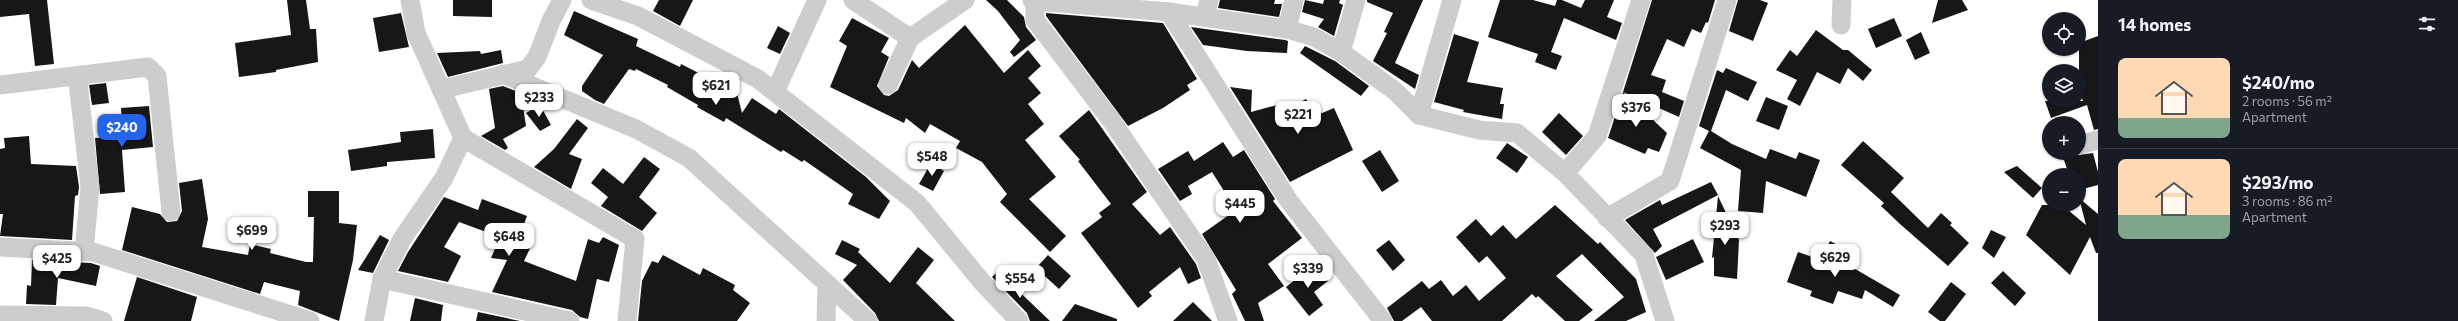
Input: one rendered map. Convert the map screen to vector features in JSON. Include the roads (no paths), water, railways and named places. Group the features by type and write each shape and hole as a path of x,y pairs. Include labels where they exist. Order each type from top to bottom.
{"street":[{"path":"410,0 416,33 443,89 462,138 635,239 627,321"},
{"path":"443,89 528,69 537,57 551,21 562,0"},
{"path":"591,0 638,16 758,79 917,203 982,282 1019,321"},
{"path":"775,92 818,0"},
{"path":"854,0 910,38"},
{"path":"888,85 910,38 965,0"},
{"path":"1287,29 1294,0"},
{"path":"1341,52 1356,0"},
{"path":"1419,115 1452,0"},
{"path":"1565,173 1597,136 1642,0"},
{"path":"1607,218 1670,181 1727,0"},
{"path":"1841,25 1842,0"},
{"path":"1228,321 1206,259 1111,120 1035,20 1034,1 1115,4 1169,12 1207,8 1314,36 1341,52 1395,91 1419,115 1479,130 1517,133 1565,173 1644,255 1666,321"},
{"path":"1169,12 1289,201 1383,321"},
{"path":"0,85 148,67 157,76 171,212"},
{"path":"503,74 636,129 689,158 868,321"},
{"path":"78,83 90,188 84,251"},
{"path":"374,321 382,279 402,239 444,178 462,138"},
{"path":"2086,143 2098,140"},
{"path":"0,247 92,252 310,321"},
{"path":"382,279 570,321"},
{"path":"826,321 827,285"},
{"path":"0,315 92,319"}]}
